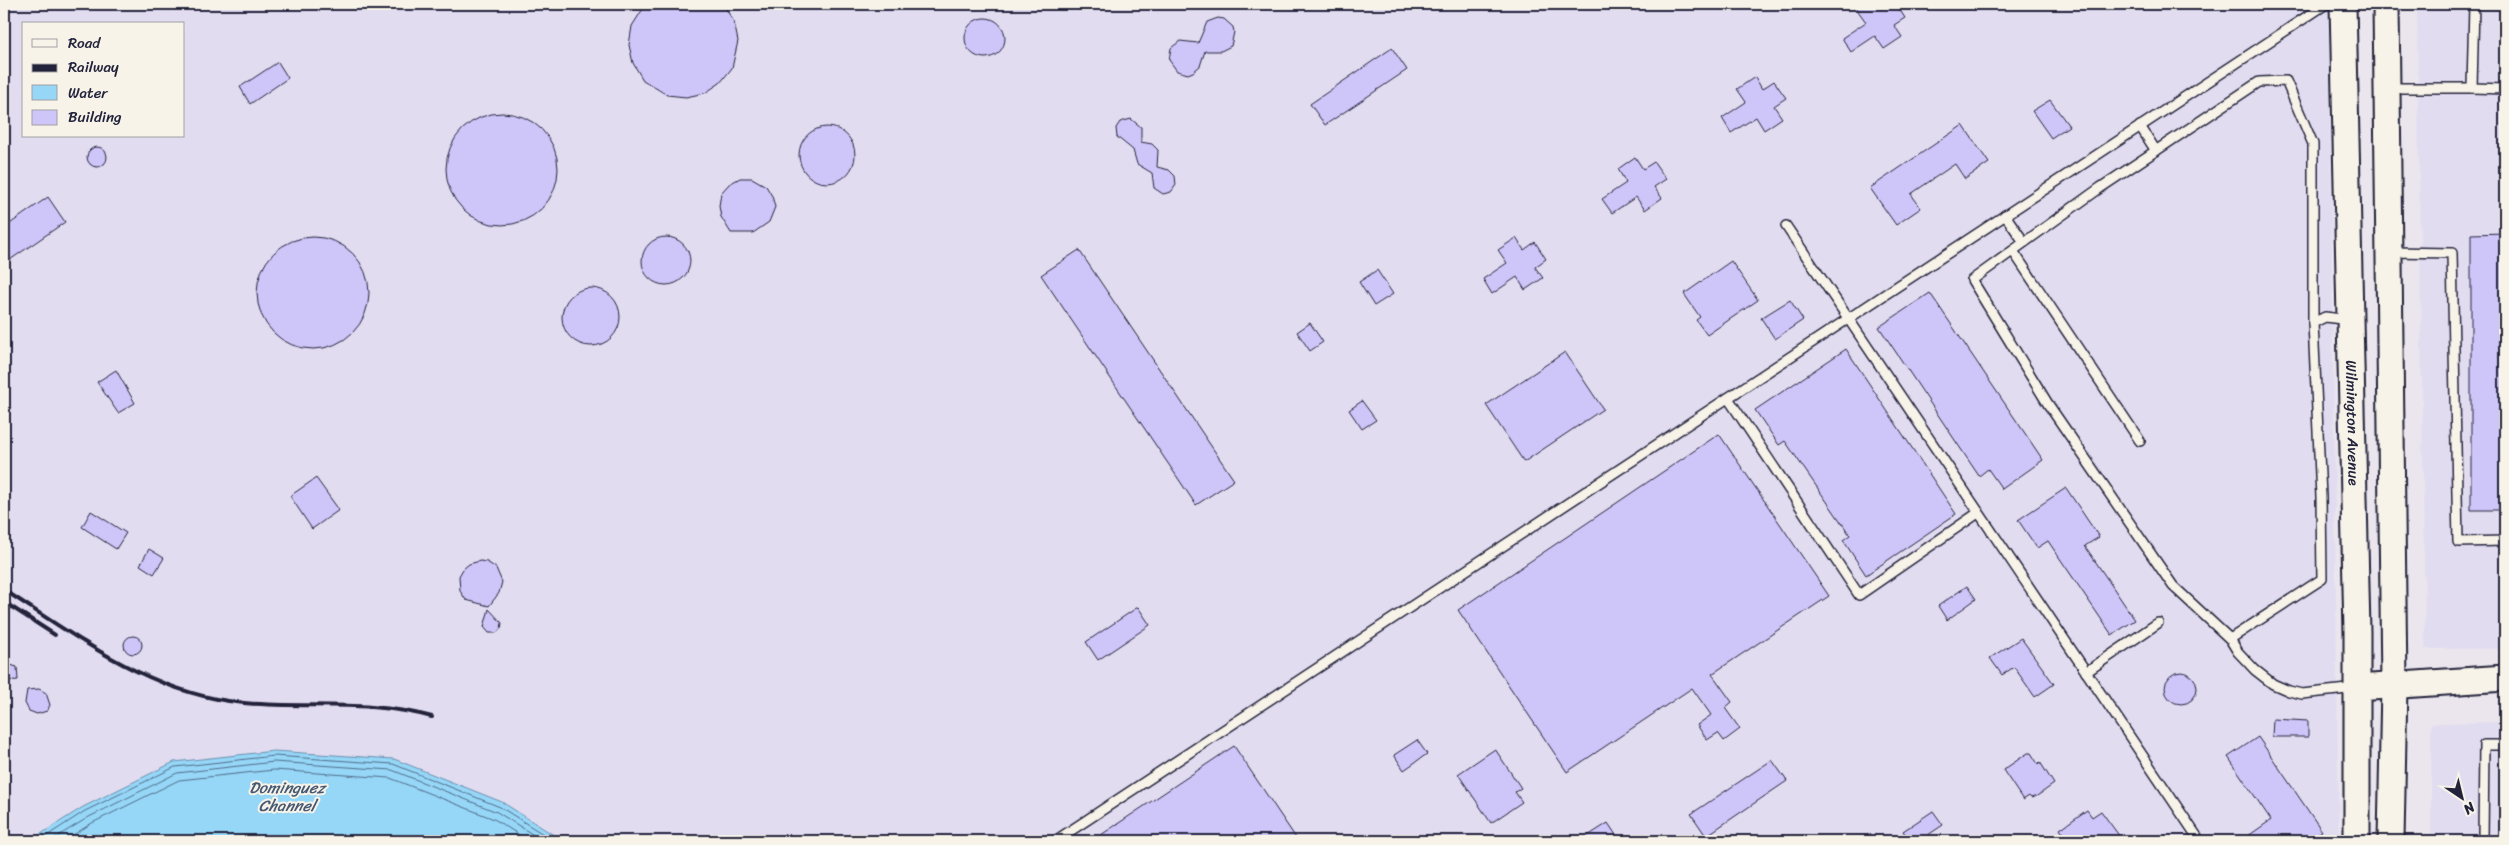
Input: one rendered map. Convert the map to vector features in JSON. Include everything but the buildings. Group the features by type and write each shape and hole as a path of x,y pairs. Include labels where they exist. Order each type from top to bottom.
{"main road":[{"name":"Wilmington Avenue","path":"2343,4 2357,688 2357,841"},
{"path":"2386,4 2394,685 2391,841"},
{"path":"2357,688 2505,678"}],"lane":[{"path":"1055,841 2326,4"},
{"path":"2472,88 2474,4"},
{"path":"2230,639 2322,579 2313,323 2313,144 2286,81 2259,82 2024,242 1972,280 2048,404 2173,586 2230,639 2238,652 2254,670 2273,684 2288,691 2302,694 2357,688"},
{"path":"2387,88 2505,89"},
{"path":"2140,126 2156,151"},
{"path":"2005,215 2024,242"},
{"path":"1786,226 2200,841"},
{"path":"2013,251 2140,441"},
{"path":"2388,252 2452,253 2458,542 2505,542"},
{"path":"2313,323 2325,317 2350,320"},
{"path":"1728,398 1859,595 1978,513"},
{"path":"2086,672 2158,623"},
{"path":"2482,841 2484,745 2505,745"}],"shaded area":[{"path":"4,4 2329,4 2339,841 4,841"},
{"path":"2417,4 2505,4 2505,649 2425,649"},
{"path":"2505,722 2505,841 2431,841 2431,723"}],"water":[{"name":"Dominguez Channel","path":"274,751 394,759 502,802 563,841 30,841 83,807 174,762"}],"railway":[{"path":"4,590 89,645 147,676 178,689 210,698 244,703 361,706 408,711 432,717"},
{"path":"4,602 55,635"}]}
